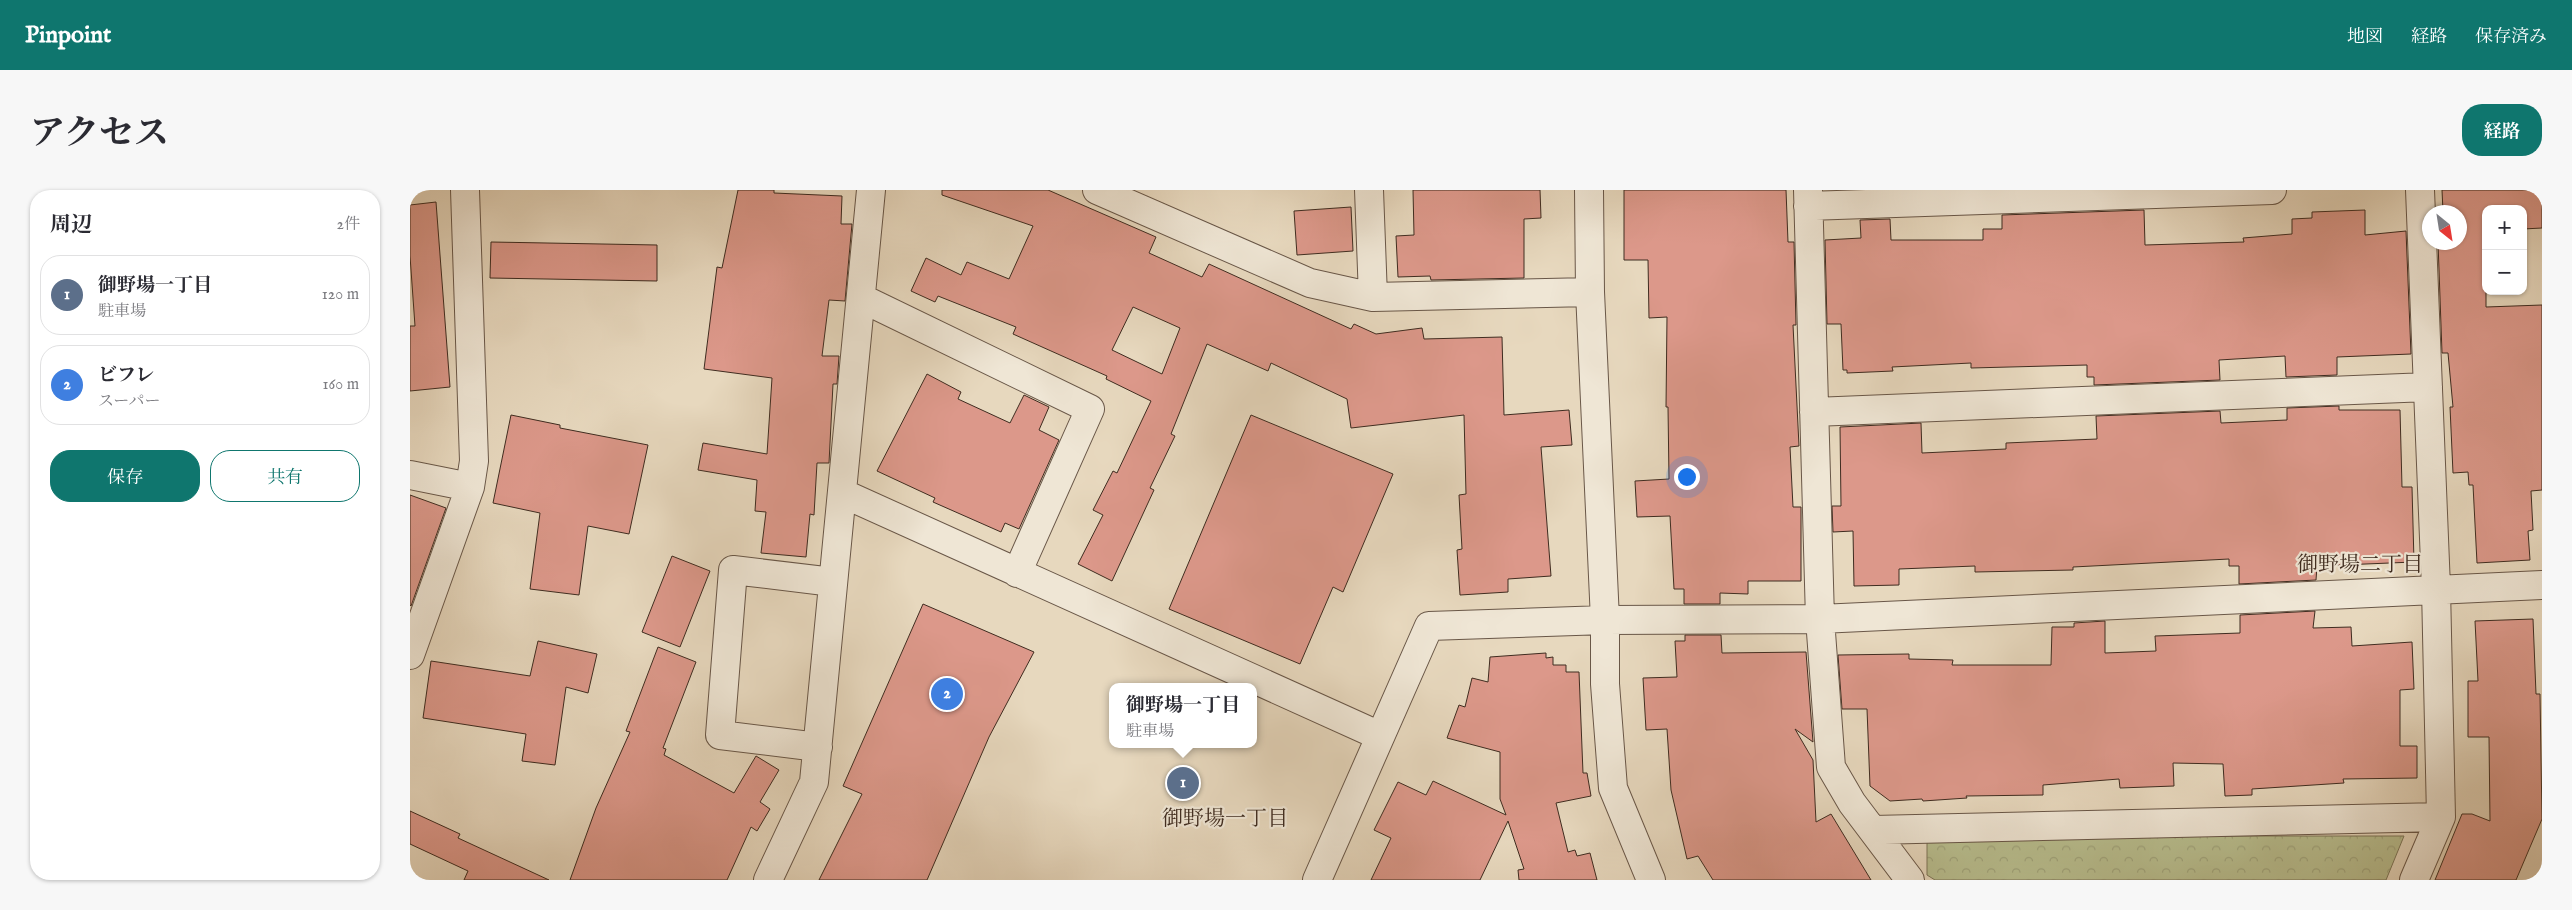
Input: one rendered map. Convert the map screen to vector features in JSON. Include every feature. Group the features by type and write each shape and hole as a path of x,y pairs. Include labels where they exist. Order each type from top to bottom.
{"street":[{"path":"410,655 470,487 474,461 465,190"},
{"path":"768,880 814,782 871,190"},
{"path":"1097,190 1310,284 1373,297 1590,292"},
{"path":"1369,190 1373,297"},
{"path":"1589,190 1590,292 1605,620 1605,684 1612,788 1651,880"},
{"path":"1910,880 1852,803 1831,767 1820,619 1808,198 2272,190"},
{"path":"2414,880 2441,817 2436,588 2420,190"},
{"path":"861,298 1090,409 1017,573"},
{"path":"1814,412 2428,387"},
{"path":"410,475 470,487"},
{"path":"842,493 1380,736"},
{"path":"818,747 720,735 733,570 833,582"},
{"path":"1317,880 1429,626 1605,620 1820,619 2436,588 2542,585"},
{"path":"1872,830 2441,817"}],"green space":[{"path":"1927,836 2404,836 2386,880 1935,880 1927,875"}],"building":[{"path":"738,190 774,190 774,193 842,196 841,224 852,224 845,301 829,300 822,356 839,356 837,384 833,384 829,463 817,463 814,515 810,514 806,557 761,553 766,512 755,511 757,480 698,470 703,443 767,454 772,378 704,369 717,267 722,268"},
{"path":"942,190 1048,190 1156,237 1149,253 1202,277 1209,264 1351,329 1354,324 1376,334 1422,328 1424,339 1502,337 1504,415 1569,410 1572,445 1541,447 1551,576 1508,579 1508,592 1460,595 1457,550 1462,549 1459,495 1466,494 1464,415 1351,428 1347,399 1271,363 1268,371 1207,344 1171,434 1175,436 1150,488 1154,490 1112,581 1078,564 1103,515 1093,510 1113,471 1117,473 1151,401 1106,379 1107,376 1013,334 1016,327 938,296 935,302 911,291 926,258 961,275 967,262 1009,279 1033,226 942,195","holes":["1133,307 1180,328 1162,374 1112,350"]},
{"path":"1413,190 1540,190 1541,218 1524,219 1524,278 1431,280 1430,276 1398,277 1396,236 1414,235"},
{"path":"1624,190 1786,190 1788,242 1794,242 1796,325 1793,325 1799,446 1790,447 1793,507 1801,507 1801,581 1748,581 1748,594 1720,593 1720,604 1684,604 1684,589 1674,589 1670,516 1637,517 1635,481 1669,479 1668,407 1666,407 1667,317 1649,318 1648,260 1624,260"},
{"path":"2442,190 2542,190 2542,228 2527,229 2527,205 2482,205 2482,295 2486,295 2486,307 2542,305 2542,490 2531,491 2533,530 2528,531 2530,560 2477,563 2473,485 2469,485 2468,472 2453,473 2450,407 2453,407 2448,353 2442,353 2438,250 2467,250 2467,205 2443,205"},
{"path":"436,202 450,387 410,391 410,326 415,326 410,256 410,205"},
{"path":"1351,207 1353,251 1297,255 1294,211"},
{"path":"2144,210 2145,245 2244,242 2243,238 2292,234 2292,219 2312,218 2312,212 2365,210 2365,235 2406,231 2411,354 2337,357 2337,375 2286,377 2285,356 2219,360 2220,380 2094,385 2094,377 2087,377 2087,365 1971,368 1971,363 1892,367 1893,371 1847,373 1847,370 1843,370 1841,324 1827,324 1825,240 1861,238 1860,220 1890,219 1891,240 1983,240 1983,229 2002,229 2002,215"},
{"path":"491,242 657,245 657,281 490,278"},
{"path":"927,374 961,392 958,399 1010,423 1024,395 1049,407 1039,430 1059,440 1019,529 1005,523 1001,532 933,502 935,498 877,471"},
{"path":"2339,406 2339,410 2400,410 2402,487 2412,487 2414,562 2317,566 2316,580 2239,584 2239,566 2229,566 2229,559 2073,567 2073,570 1975,572 1975,566 1899,569 1899,585 1854,586 1853,531 1833,532 1832,506 1841,506 1840,427 1921,423 1922,453 2006,449 2006,443 2097,439 2096,416 2220,411 2221,423 2287,420 2287,408"},
{"path":"511,415 560,425 560,428 648,445 629,534 588,526 579,595 530,589 540,513 493,503"},
{"path":"1251,415 1393,474 1343,592 1333,587 1300,664 1169,609"},
{"path":"410,495 446,508 411,606 410,605"},
{"path":"672,556 710,571 680,647 642,632"},
{"path":"923,604 1034,652 989,737 927,880 819,880 862,794 843,786"},
{"path":"2315,611 2313,628 2351,627 2352,646 2412,642 2414,689 2400,690 2400,746 2417,746 2417,778 2343,779 2344,783 2252,789 2252,795 2225,796 2223,764 2173,763 2174,786 2120,788 2119,779 2043,785 2043,795 1966,796 1967,798 1890,801 1870,786 1867,709 1842,709 1838,655 1909,654 1909,659 1953,660 1952,665 2051,665 2052,627 2074,627 2074,623 2105,621 2105,653 2156,651 2155,636 2240,633 2240,615"},
{"path":"2533,619 2536,694 2540,694 2542,819 2516,880 2435,880 2462,814 2472,814 2490,821 2489,737 2468,737 2468,681 2478,681 2475,621"},
{"path":"1685,635 1721,635 1722,653 1806,652 1813,742 1795,729 1813,760 1816,822 1831,814 1871,880 1713,880 1698,856 1687,859 1671,790 1667,729 1646,730 1643,678 1677,677 1675,641 1685,641"},
{"path":"538,641 597,654 588,693 566,687 555,765 522,761 526,734 423,718 431,661 530,676"},
{"path":"658,647 696,662 663,748 666,749 664,755 734,793 756,756 779,770 760,802 770,809 757,831 751,827 727,880 570,880 596,808 630,732 626,731"},
{"path":"1546,653 1546,658 1553,657 1553,665 1566,665 1566,672 1579,672 1583,773 1587,773 1591,796 1556,803 1568,852 1575,850 1577,856 1590,853 1597,880 1519,880 1518,870 1524,869 1508,821 1480,880 1371,880 1391,838 1374,830 1398,782 1426,795 1433,781 1506,815 1500,799 1500,752 1447,738 1459,705 1465,707 1472,678 1488,682 1490,657"},
{"path":"410,811 460,834 458,838 549,880 464,880 468,871 410,844"}],"place":[{"name":"ビフレ","path":"947,694"},
{"name":"御野場一丁目","path":"1183,783"}],"district":[{"name":"御野場二丁目","path":"2360,564"},
{"name":"御野場一丁目","path":"1225,818"}]}
